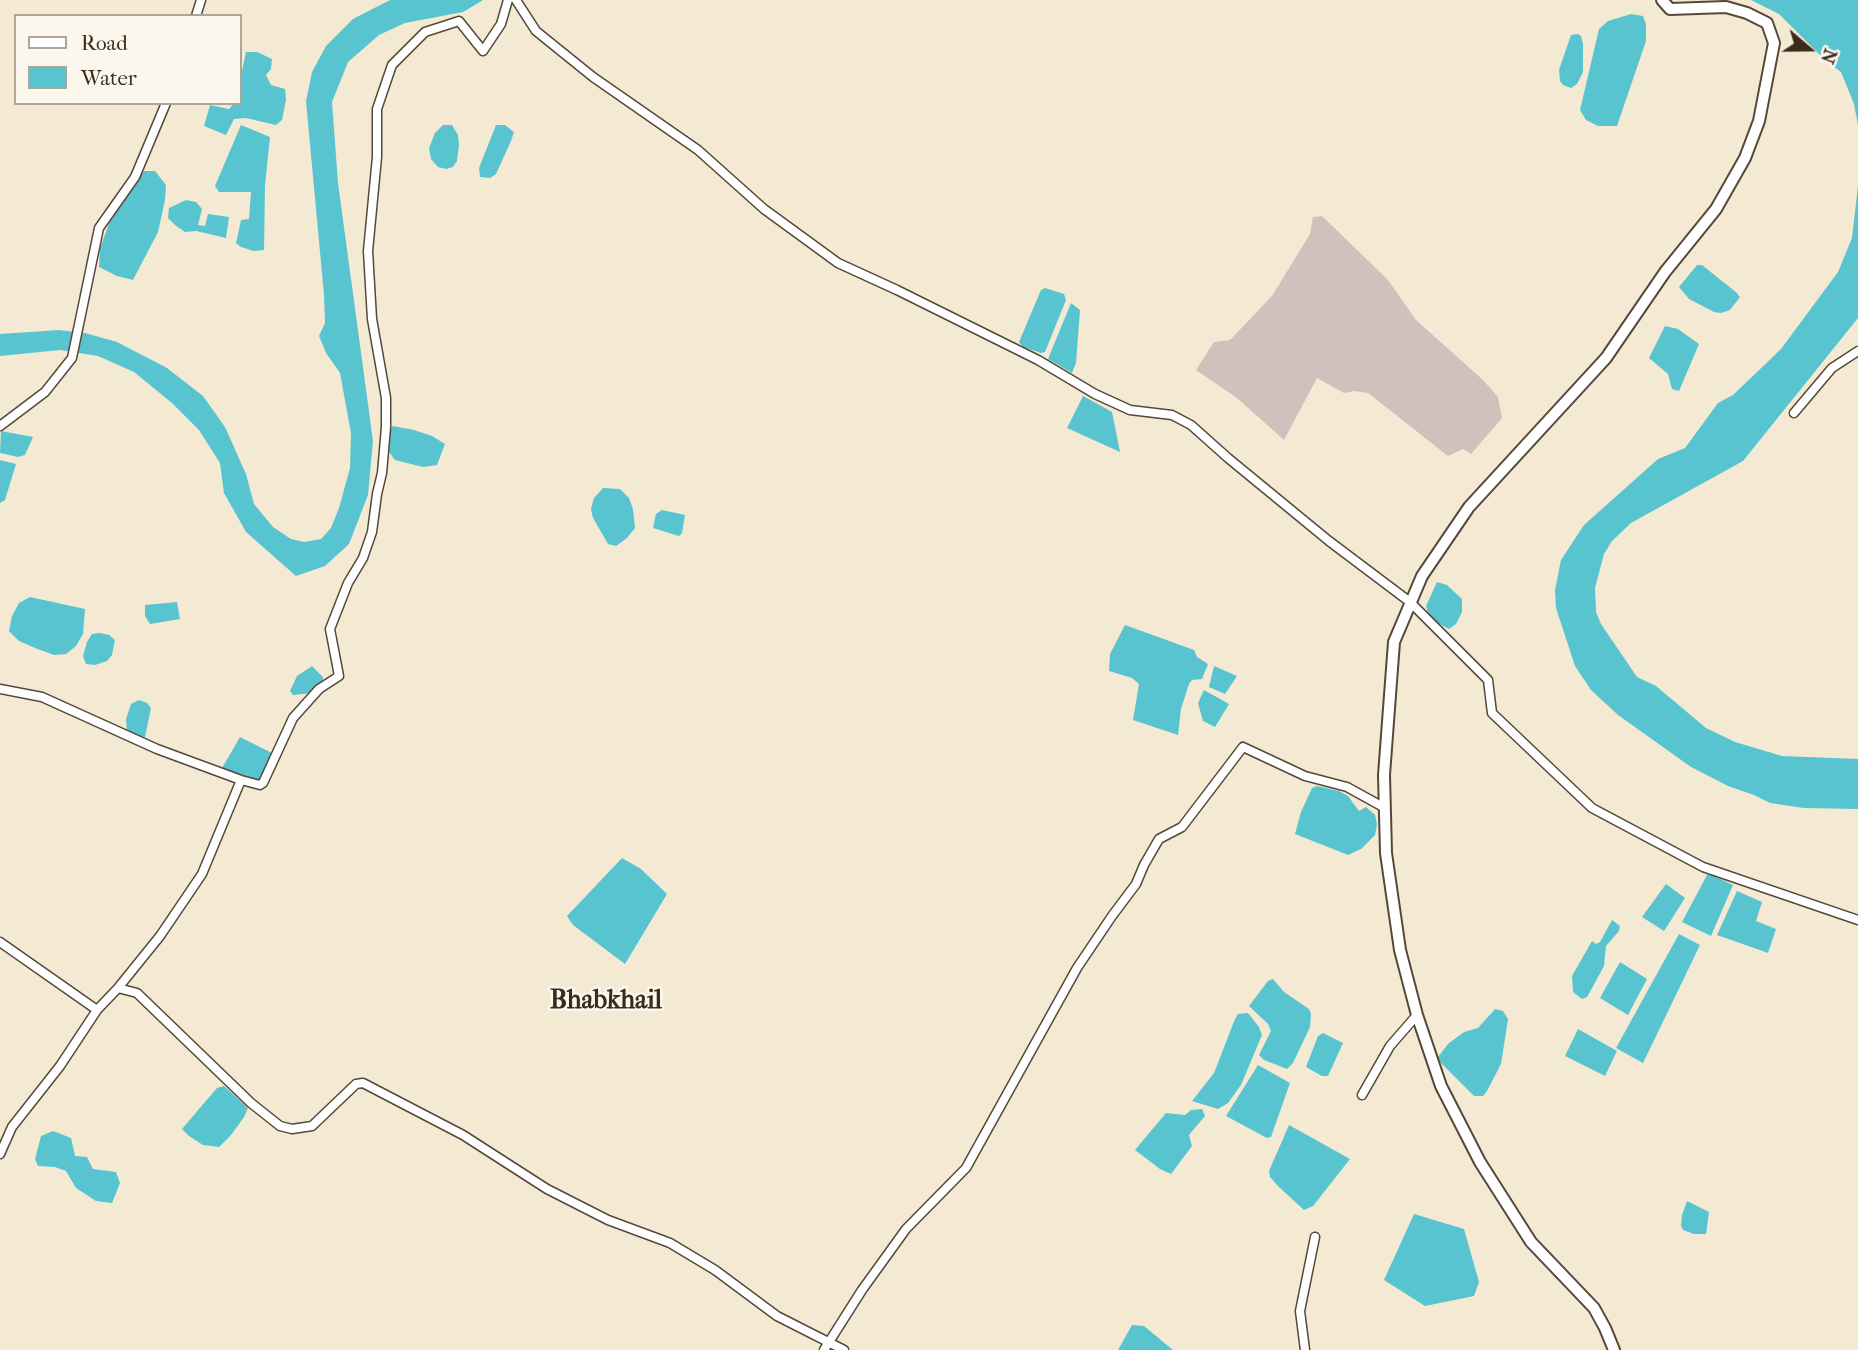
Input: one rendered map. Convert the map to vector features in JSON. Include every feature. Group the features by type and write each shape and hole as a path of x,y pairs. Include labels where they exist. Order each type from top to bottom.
{"street":[{"path":"0,689 42,697 157,749 241,780 260,785 263,783 293,718 319,689 339,676 330,629 372,532 382,473 386,398 372,319 368,251 377,157 377,109 392,65 425,32 459,21 483,51 500,24 508,0"},
{"path":"516,0 536,31 593,77 698,150 764,209 838,263 1038,360 1095,394 1130,410 1172,415 1191,425 1329,541 1410,602 1488,680 1492,713 1592,808 1703,867 1858,920"},
{"path":"1614,1350 1594,1308 1531,1242 1480,1162 1441,1086 1417,1015 1400,950 1385,853 1384,775 1394,642 1422,576 1469,507 1606,358 1665,272 1716,209 1745,159 1759,121 1773,43 1767,23 1726,6 1670,9 1662,0"},
{"path":"0,426 45,392 72,358 99,228 135,177 165,105"},
{"path":"1794,413 1832,368 1858,351"},
{"path":"824,1350 906,1229 966,1168 1077,968 1136,884 1159,839 1182,827 1243,747 1305,776 1347,787 1385,808"},
{"path":"0,1154 12,1128 60,1066 97,1010 160,936 202,874 241,780"},
{"path":"0,942 97,1010"},
{"path":"118,988 136,993 251,1103 281,1126 292,1129 312,1126 356,1084 363,1083 463,1135 547,1189 608,1220 670,1243 715,1270 777,1316 844,1350"},
{"path":"1362,1095 1390,1046 1417,1015"},
{"path":"1305,1350 1300,1311 1315,1237"}],"shaded area":[{"path":"1322,216 1388,280 1416,320 1483,380 1498,397 1502,418 1471,454 1463,449 1448,456 1368,393 1344,393 1317,378 1284,440 1237,398 1196,370 1214,342 1230,340 1272,296 1310,234 1313,217"}],"water":[{"path":"390,0 483,0 463,12 405,23 379,35 348,62 332,102 338,183 373,441 368,495 349,544 325,566 296,576 246,532 224,493 220,463 199,430 172,403 134,372 98,356 60,350 0,356 0,334 59,330 85,333 117,342 167,368 203,396 225,427 246,474 254,504 273,527 291,539 304,542 321,539 331,528 339,508 350,468 351,433 340,373 326,353 319,336 325,323 324,295 306,101 312,72 326,46 353,19"},
{"path":"1751,0 1858,0 1858,125 1854,104 1841,72 1825,60 1779,14"},
{"path":"1631,14 1643,16 1646,41 1617,126 1598,126 1586,120 1580,110 1599,29 1608,21"},
{"path":"1578,34 1583,44 1583,72 1577,84 1571,88 1560,81 1559,70 1571,35"},
{"path":"246,52 257,52 272,59 271,69 266,75 271,85 285,89 282,120 276,125 246,118 234,119 226,135 204,126 210,105 229,109 232,105 242,105 242,71"},
{"path":"241,125 270,137 265,186 264,250 254,251 236,243 241,220 249,219 251,192 219,192 215,186"},
{"path":"443,125 452,125 458,135 459,145 457,161 453,167 446,169 438,167 431,159 429,148 435,133"},
{"path":"496,125 505,125 514,132 496,174 490,178 480,177 479,168"},
{"path":"144,171 155,171 166,185 165,200 158,232 133,280 99,267 100,249 119,204"},
{"path":"1858,186 1858,318 1743,461 1631,523 1612,541 1604,554 1595,588 1596,612 1601,624 1637,677 1656,686 1706,728 1735,742 1782,756 1858,759 1858,809 1804,808 1770,803 1728,786 1691,767 1618,715 1591,690 1575,666 1556,608 1555,590 1561,560 1584,525 1658,459 1685,448 1718,403 1733,395 1781,349 1838,272 1852,238"},
{"path":"186,200 196,202 202,209 198,225 205,226 208,214 229,217 226,238 196,231 185,232 175,225 168,218 169,208"},
{"path":"1697,265 1702,265 1740,297 1730,310 1714,312 1689,299 1679,287"},
{"path":"1045,288 1064,294 1066,300 1045,352 1041,353 1023,347 1019,342 1041,290"},
{"path":"1071,303 1080,310 1076,363 1072,373 1048,359"},
{"path":"1665,326 1678,329 1699,344 1679,391 1672,389 1668,374 1649,358"},
{"path":"1083,396 1112,412 1120,452 1067,428"},
{"path":"393,426 432,436 445,444 437,465 423,467 395,460 389,452 388,444 388,433"},
{"path":"1,431 33,437 25,455 18,457 0,453"},
{"path":"0,460 16,464 5,500 0,503"},
{"path":"603,488 620,489 629,498 633,509 635,528 616,546 608,544 593,518 591,509 594,498"},
{"path":"662,510 685,515 679,536 653,528 656,514"},
{"path":"1437,582 1447,585 1462,599 1462,612 1456,624 1449,629 1436,622 1426,606"},
{"path":"30,597 85,609 83,634 76,646 66,654 54,655 35,648 19,641 9,631 12,616 19,603"},
{"path":"177,602 180,619 150,624 145,616 145,605"},
{"path":"1125,625 1194,650 1197,657 1208,664 1202,679 1192,680 1189,684 1181,709 1178,735 1133,720 1139,684 1132,678 1109,671 1110,654"},
{"path":"100,633 115,640 112,655 107,661 95,665 86,664 83,656 87,642 92,634"},
{"path":"312,666 323,677 323,683 312,693 293,695 290,691 297,676"},
{"path":"1214,666 1237,676 1225,694 1209,687"},
{"path":"1204,690 1229,704 1215,727 1203,721 1198,703"},
{"path":"139,700 151,708 145,737 127,733 126,719 131,704"},
{"path":"240,737 272,753 260,783 222,768"},
{"path":"1317,786 1339,791 1348,796 1359,811 1366,807 1375,815 1375,835 1361,849 1348,855 1295,834 1312,788"},
{"path":"622,858 641,869 667,894 625,964 573,925 567,916"},
{"path":"1708,873 1733,885 1711,936 1682,922"},
{"path":"1666,884 1685,898 1664,931 1642,917"},
{"path":"1737,891 1762,902 1756,921 1776,929 1768,953 1717,935"},
{"path":"1612,920 1620,926 1619,931 1606,946 1604,966 1587,997 1582,999 1573,992 1572,976 1592,941 1596,944 1600,942"},
{"path":"1679,934 1700,945 1643,1063 1616,1048"},
{"path":"1620,962 1647,979 1628,1015 1600,998"},
{"path":"1273,979 1284,992 1309,1009 1311,1014 1310,1027 1293,1063 1287,1069 1264,1060 1259,1055 1271,1031 1268,1024 1249,1006 1268,981"},
{"path":"1495,1009 1503,1011 1508,1019 1501,1064 1483,1096 1474,1096 1438,1057 1448,1044 1464,1032 1478,1028"},
{"path":"1248,1013 1262,1035 1241,1085 1228,1103 1218,1109 1192,1101 1214,1073 1238,1014"},
{"path":"1578,1029 1617,1051 1605,1076 1565,1056"},
{"path":"1323,1033 1343,1043 1328,1076 1322,1076 1306,1067 1318,1036"},
{"path":"1258,1065 1290,1083 1271,1137 1267,1138 1226,1116"},
{"path":"224,1086 248,1108 231,1135 219,1147 203,1145 182,1129 217,1088"},
{"path":"1202,1109 1205,1116 1189,1135 1192,1146 1171,1174 1135,1150 1166,1113 1185,1115 1191,1110"},
{"path":"1289,1125 1350,1159 1313,1206 1304,1210 1270,1177 1269,1171"},
{"path":"53,1131 71,1138 75,1156 87,1157 93,1169 116,1172 120,1183 112,1203 96,1201 76,1188 66,1171 38,1166 35,1159 41,1136"},
{"path":"1687,1201 1709,1212 1706,1234 1683,1230 1682,1215"},
{"path":"1414,1214 1464,1229 1479,1282 1474,1296 1425,1306 1384,1280"},
{"path":"1132,1325 1144,1326 1173,1350 1118,1350"}],"district":[{"name":"Bhabkhail","path":"606,1002"}]}
